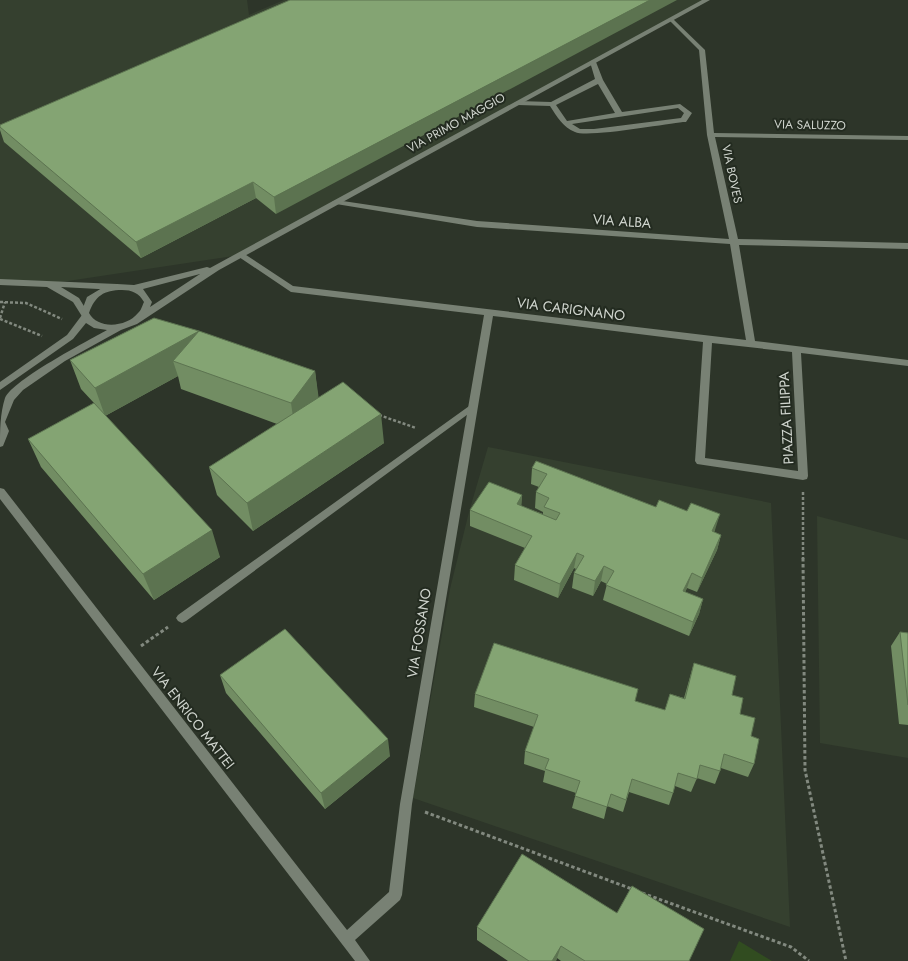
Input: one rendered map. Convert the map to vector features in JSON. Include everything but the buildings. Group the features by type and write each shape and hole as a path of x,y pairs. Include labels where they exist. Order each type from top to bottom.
{"street":[{"name":"VIA PRIMO MAGGIO","path":"140,318 216,268 707,0"},
{"name":"VIA BOVES","path":"672,20 702,50 711,135 734,242 752,344"},
{"path":"593,62 599,80 619,114"},
{"path":"518,103 552,104 599,80"},
{"path":"552,104 565,123 578,131 594,131 683,120 688,113 680,106 565,123"},
{"name":"VIA SALUZZO","path":"711,135 908,138"},
{"name":"VIA ALBA","path":"336,202 477,224 734,242 908,246"},
{"name":"VIA CARIGNANO","path":"240,255 291,289 908,363"},
{"name":"VIA PRIMO MAGGIO","path":"135,288 216,268"},
{"path":"0,282 135,288 146,296 148,302 147,308 140,318 62,359 20,388 10,398 1,421 4,431 0,443"},
{"path":"48,284 76,300 91,323 97,326 113,328 121,327"},
{"path":"0,387 70,337 86,316 86,306 89,300 101,291 117,287"},
{"name":"VIA FOSSANO","path":"346,940 395,894 406,804 489,312"},
{"name":"PIAZZA FILIPPA","path":"708,340 700,461 803,476 796,350"},
{"path":"182,618 472,407"},
{"name":"VIA ENRICO MATTEI","path":"0,492 363,961"}],"path":[{"path":"0,302 26,303 65,321"},
{"path":"5,302 0,318 47,338"},
{"path":"377,415 434,434"},
{"path":"803,476 805,770 846,961"},
{"path":"126,656 182,618"},
{"path":"406,804 791,947 809,961"}],"shaded area":[{"path":"0,0 247,0 249,15 284,0 707,0 240,255 48,284 0,282"},
{"path":"488,447 771,503 790,927 413,798 450,589 469,512"},
{"path":"817,516 908,540 908,758 820,743"}],"green space":[{"path":"739,941 772,961 730,961"}]}
